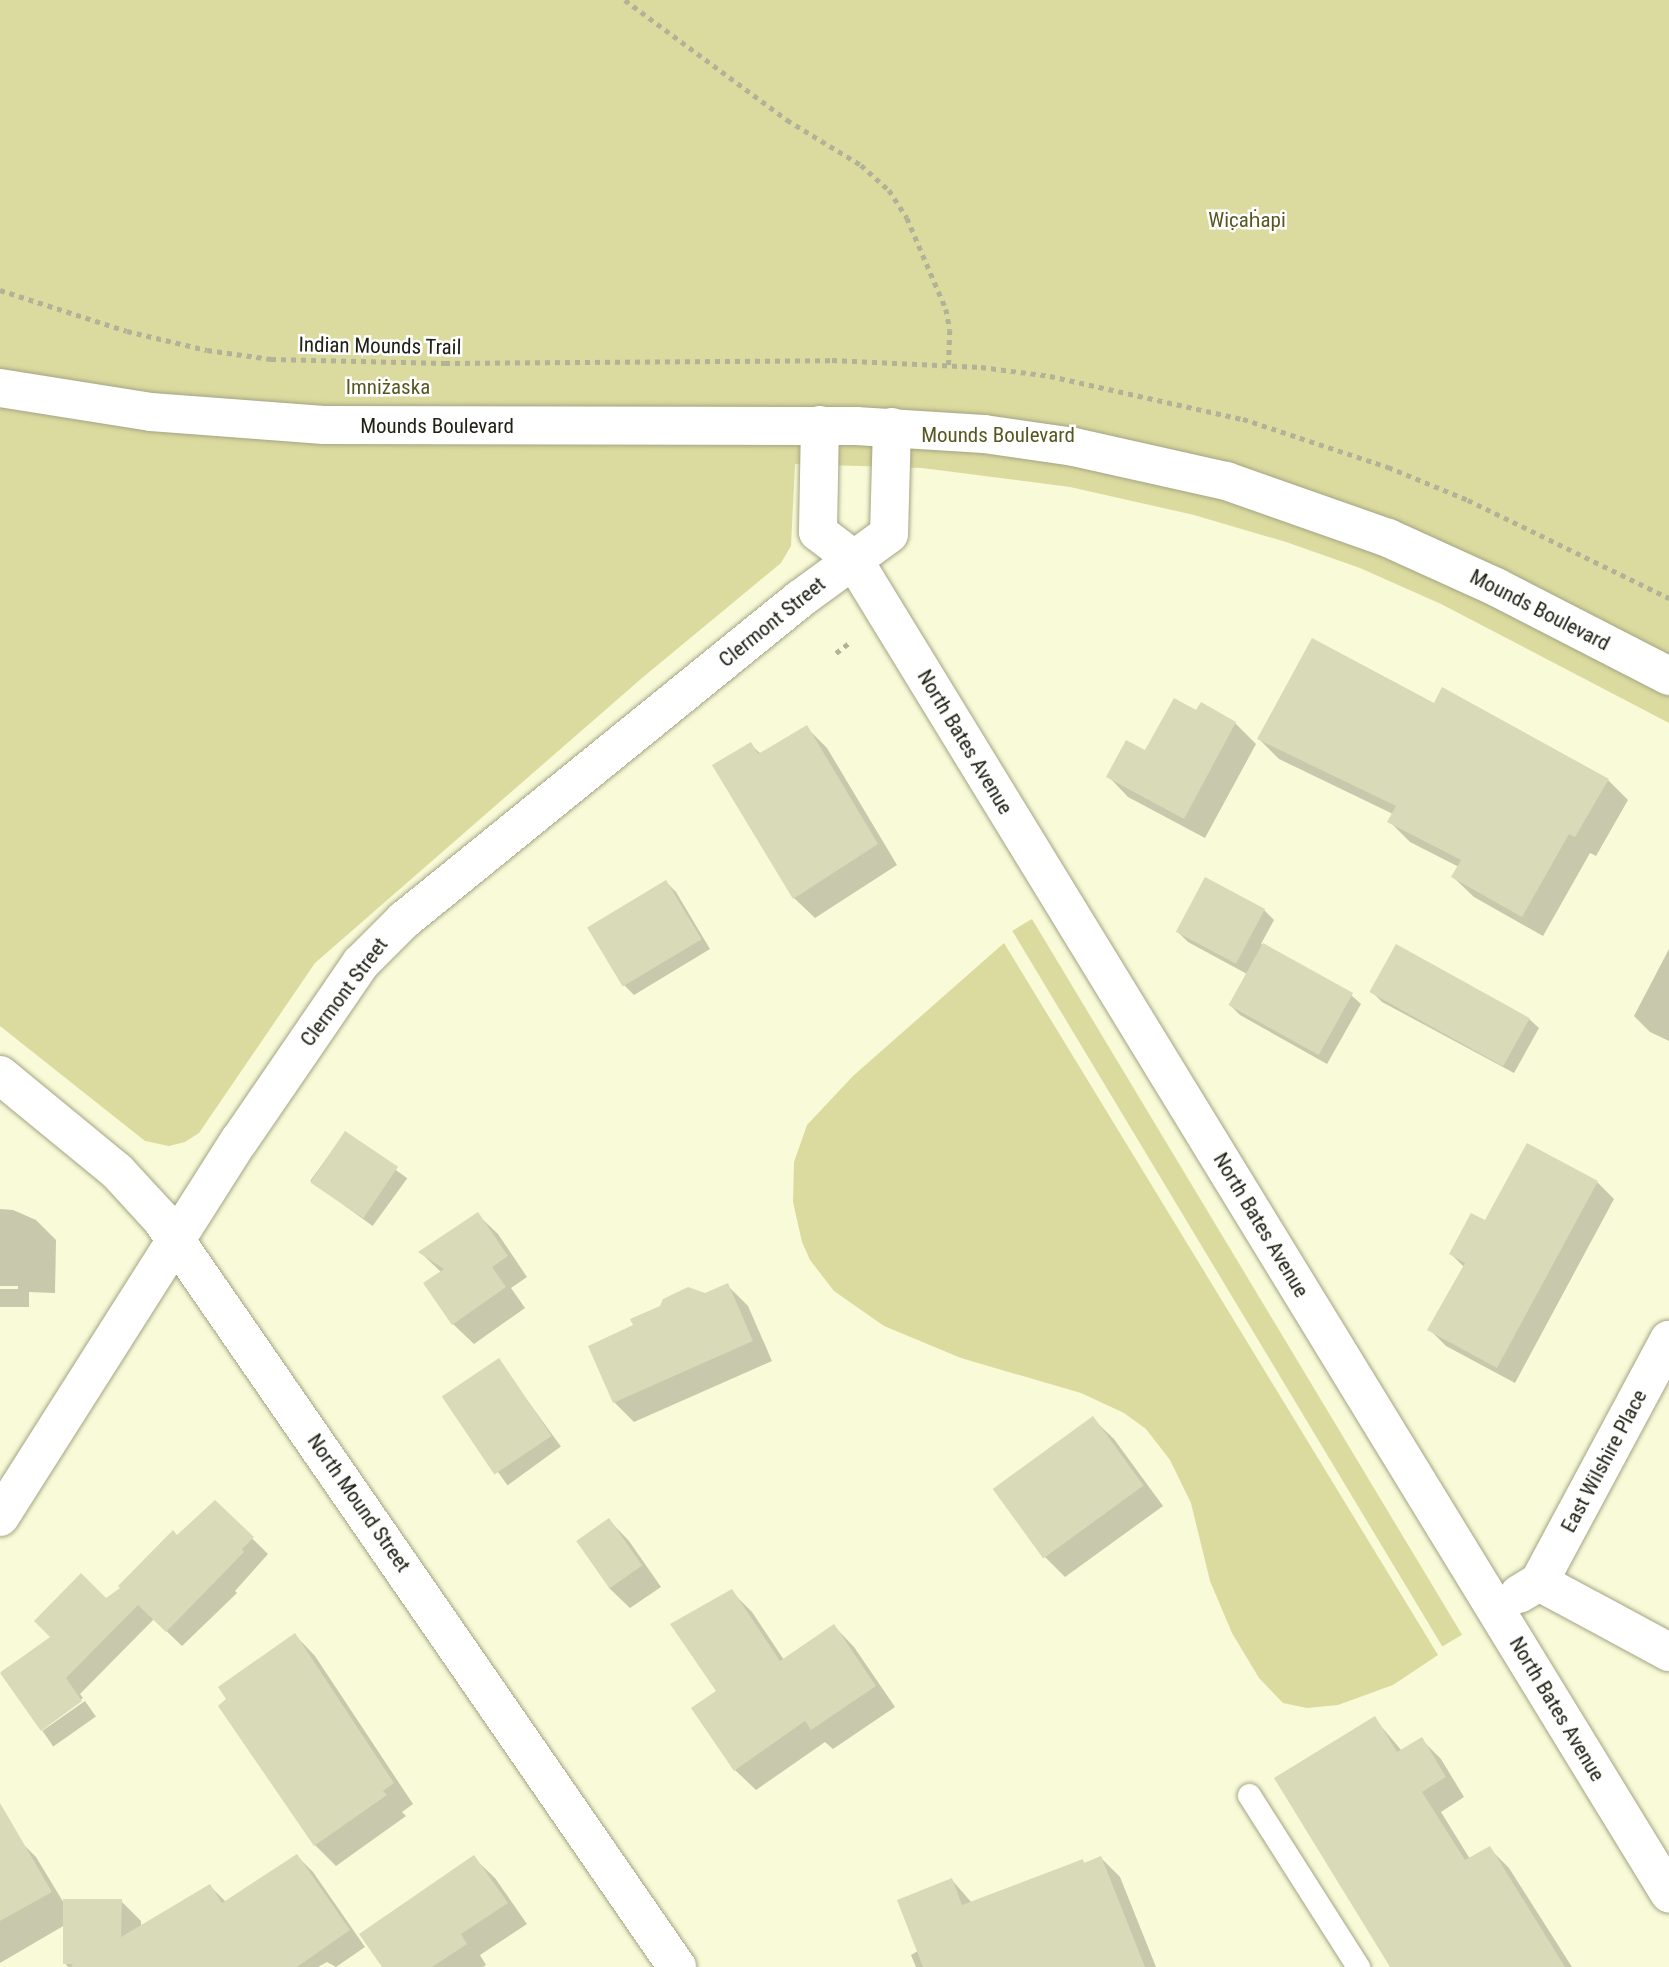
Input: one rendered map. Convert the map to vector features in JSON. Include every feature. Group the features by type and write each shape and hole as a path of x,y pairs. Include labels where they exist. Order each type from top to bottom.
{"street":[{"name":"Mounds Boulevard","path":"0,388 151,412 324,425 892,427 984,434 1074,447 1167,465 1284,499 1442,562 1669,676"},
{"path":"820,425 818,533 852,558"},
{"name":"Clermont Street","path":"0,1517 176,1240 328,1008 374,948 404,920 852,558 889,534 892,427"},
{"name":"North Bates Avenue","path":"852,558 1669,1894"},
{"name":"North Mound Street","path":"0,1075 127,1180 176,1240 677,1967"},
{"name":"East Wilshire Place","path":"1539,1582 1669,1340"},
{"path":"1496,1608 1539,1582 1669,1652"}],"lane":[{"path":"1249,1795 1358,1967"}],"path":[{"path":"625,0 787,120 861,165 889,190 907,218 946,309 950,339 949,365"},
{"name":"Indian Mounds Trail","path":"0,290 127,331 207,350 271,359 497,363 770,359"}],"green space":[{"name":"Imniżaska","path":"0,0 1669,0 1669,723 1441,604 1360,568 1286,542 1194,515 1070,487 922,468 795,464 791,546 781,563 642,678 315,963 199,1133 185,1142 169,1146 145,1141 0,1026"},
{"path":"1032,919 1462,1635 1442,1647 1012,931"},
{"path":"1004,943 1438,1655 1393,1685 1338,1705 1307,1708 1283,1703 1259,1678 1232,1633 1210,1581 1191,1503 1170,1460 1146,1429 1124,1413 1081,1393 961,1358 884,1326 834,1291 810,1260 802,1242 793,1202 794,1162 807,1125 853,1076"}],"building":[{"path":"1312,638 1434,703 1442,687 1609,779 1575,837 1569,834 1522,917 1451,877 1461,860 1387,822 1396,806 1257,739"},
{"path":"1174,698 1196,710 1201,702 1236,722 1184,819 1106,777 1126,740 1145,750"},
{"path":"807,725 878,844 793,899 712,765 751,742 758,754"},
{"path":"1205,877 1265,909 1236,964 1176,932"},
{"path":"666,880 702,939 623,987 587,927"},
{"path":"1263,943 1353,993 1319,1055 1229,1005"},
{"path":"1396,944 1530,1018 1503,1066 1369,992"},
{"path":"345,1131 398,1167 363,1218 310,1182"},
{"path":"1527,1143 1598,1181 1497,1368 1427,1330 1465,1263 1449,1254 1471,1213 1485,1220"},
{"path":"478,1212 508,1256 492,1267 506,1287 452,1325 423,1283 444,1269 418,1252"},
{"path":"728,1283 753,1341 613,1403 588,1346 633,1325 630,1319 660,1306 663,1299 688,1287 705,1293"},
{"path":"499,1358 552,1436 494,1475 442,1397"},
{"path":"1093,1416 1144,1486 1043,1558 993,1489"},
{"path":"215,1500 254,1537 242,1549 244,1552 166,1632 138,1605 66,1678 82,1701 41,1731 0,1673 50,1637 34,1621 81,1573 106,1598 120,1588 118,1586 173,1530 177,1535"},
{"path":"609,1518 642,1566 610,1588 576,1541"},
{"path":"732,1589 780,1661 834,1624 876,1686 811,1730 805,1721 734,1771 691,1708 716,1691 670,1624"},
{"path":"295,1633 394,1783 383,1791 387,1795 314,1846 218,1706 226,1699 218,1687"},
{"path":"1375,1716 1397,1752 1422,1737 1446,1777 1422,1792 1465,1860 1490,1846 1565,1967 1390,1967 1274,1778"},
{"path":"0,1803 52,1892 0,1921"},
{"path":"297,1854 350,1930 297,1967 71,1967 73,1964 63,1964 63,1899 122,1899 121,1937 210,1884 222,1903"},
{"path":"474,1855 508,1903 461,1934 467,1944 432,1967 382,1967 359,1934"},
{"path":"1101,1856 1145,1967 923,1967 897,1900 952,1878 962,1905 1083,1859 1084,1863"}],"park label":[{"name":"Wic̣aḣapi","path":"1247,220"}]}
